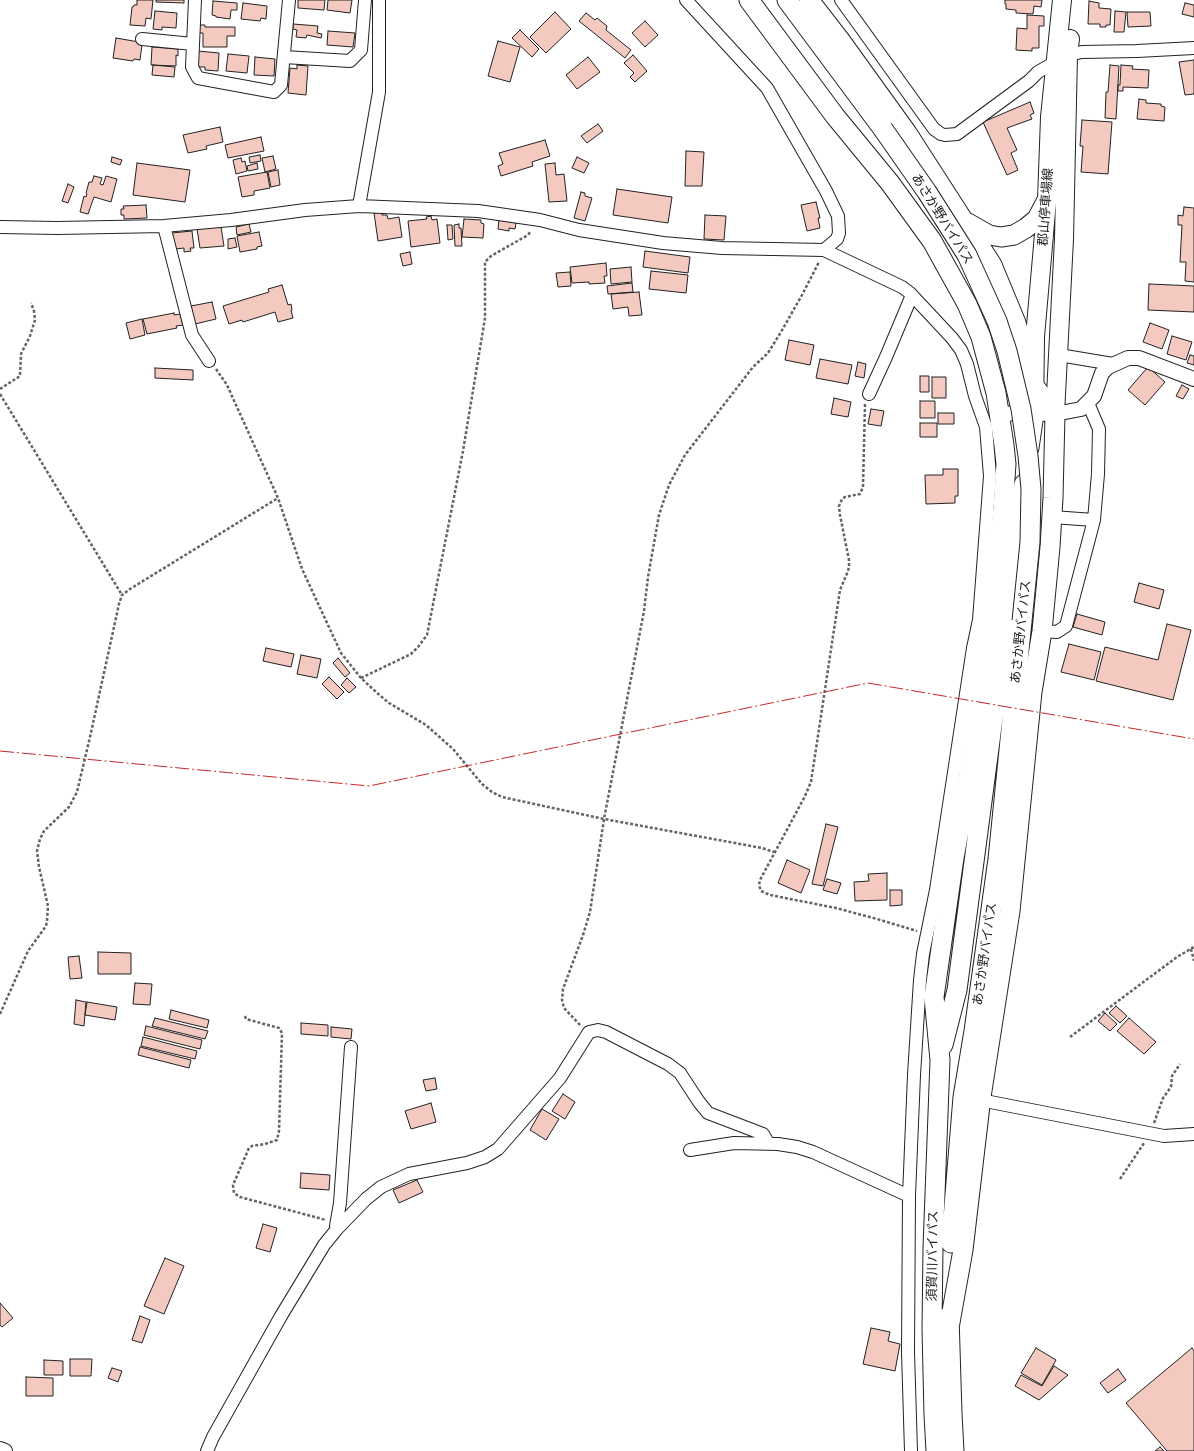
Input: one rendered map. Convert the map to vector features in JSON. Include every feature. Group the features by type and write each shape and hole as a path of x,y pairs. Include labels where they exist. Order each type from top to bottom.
{"highway":[{"name":"あさか野バイパス","path":"749,0 840,122 890,183 932,241 967,304 981,337 996,393 991,415 1004,445 1006,464 996,580 968,781 953,865 934,997 940,1060"},
{"name":"あさか野バイパス","path":"787,0 883,129 927,192 967,255 997,321 1007,351 1021,410 1028,456 1031,489 1030,542 1027,574 998,859 974,1031 972,1099 950,1251 949,1328 954,1451"},
{"path":"809,0 840,40 907,134 992,265 1016,323 1024,349 1029,377 1055,414 1052,517 1042,631 1032,692 1010,911 972,1099"},
{"path":"964,220 980,231 989,235 1000,237 1014,235 1037,219 1047,200"},
{"path":"940,1060 957,990 1034,414"},
{"name":"須賀川バイパス","path":"936,1451 932,1336 932,1248 940,1060"}],"main road":[{"name":"郡山停車場線","path":"1055,414 1064,239 1062,0"},
{"name":"郡山停車場線","path":"1034,414 1035,337 1047,200 1050,117 1075,0"}],"street":[{"path":"195,0 192,68 198,78 274,92 281,85 289,0"},
{"path":"284,57 350,61 361,50 365,0"},
{"path":"359,206 379,92 379,0"},
{"path":"686,0 766,88 826,191 838,216 839,233 837,239 824,250"},
{"path":"841,0 934,129 940,134 957,134 1029,81 1038,72 1062,59 1082,52 1194,48"},
{"path":"142,39 193,44"},
{"path":"0,226 57,228 164,226 232,220 304,210 359,206 478,210 536,220 579,230 663,243 722,248 824,250 902,287 912,295 952,338 961,350 975,396 991,415"},
{"path":"164,226 192,335 209,361"},
{"path":"869,394 912,295"},
{"path":"1059,355 1113,364"},
{"path":"991,415 1014,413 1055,414 1081,409 1094,396 1102,373 1113,364 1128,358 1139,358 1194,379"},
{"path":"1042,631 1057,632 1066,626 1094,520 1098,474 1099,429 1088,403"},
{"path":"911,1451 908,1352 909,1196 917,1022 923,954 936,890 973,648 979,620 990,476 986,426 991,415"},
{"path":"1052,517 1094,520"},
{"path":"207,1451 281,1316 337,1225 381,1187 395,1180 409,1174 467,1163 485,1157 498,1149 560,1078 589,1032 598,1030 606,1032 668,1064 680,1073 708,1113 764,1134 769,1144"},
{"path":"337,1225 340,1203 351,1048"},
{"path":"972,1099 1164,1136 1194,1134"},
{"path":"690,1150 734,1143 791,1146 813,1152 909,1196"},
{"path":"0,1449 5,1451"}],"path":[{"path":"361,678 411,654 427,635 463,451 485,318 485,262 491,256 528,235 536,220"},
{"path":"589,1032 577,1023 564,1008 562,1000 563,988 590,912 604,819 644,611 648,577 659,515 669,486 685,455 754,367 768,353 782,332 813,275"},
{"path":"0,389 20,376 21,354 30,336 35,320 31,303"},
{"path":"209,361 227,385 278,498 302,569 341,653 361,678 389,703 426,725 453,749 482,784 492,792 502,797 604,819 754,846 774,852"},
{"path":"0,394 122,596"},
{"path":"869,394 865,402 863,487 860,494 845,497 839,506 849,567 840,590 813,770 804,798 759,882 760,888 764,893 866,916 927,934"},
{"path":"0,1014 28,951 46,926 48,906 37,851 40,839 44,832 69,807 77,792 122,596 137,585 278,498"},
{"path":"1070,1038 1177,957 1193,948 1194,960"},
{"path":"245,1016 246,1018 279,1028 282,1033 279,1131 277,1140 265,1144 255,1145 249,1148 233,1185 234,1193 240,1197 337,1225"}],"building":[{"path":"137,0 153,0 151,19 146,18 145,26 130,25 132,7 137,5"},
{"path":"156,0 184,0 184,3 156,2"},
{"path":"298,0 325,0 324,10 298,8"},
{"path":"328,0 352,0 350,13 327,10"},
{"path":"1005,0 1042,0 1041,7 1034,6 1033,14 1016,13 1016,10 1006,9"},
{"path":"213,1 237,3 237,10 231,10 230,19 216,17 212,15"},
{"path":"1089,1 1099,3 1099,8 1111,9 1110,25 1100,27 1100,24 1088,24"},
{"path":"243,3 267,6 266,19 261,18 260,21 241,19"},
{"path":"1185,3 1194,5 1194,17 1182,14"},
{"path":"155,11 177,13 176,28 162,27 162,30 153,29"},
{"path":"1115,11 1126,12 1124,32 1114,32"},
{"path":"555,12 571,29 546,53 530,37"},
{"path":"1127,12 1150,12 1151,26 1128,27"},
{"path":"586,13 595,20 597,18 607,26 606,30 631,50 625,58 579,21"},
{"path":"1027,15 1044,16 1044,26 1039,26 1039,48 1032,48 1032,51 1016,50 1017,28 1027,29"},
{"path":"645,21 658,35 645,47 632,33"},
{"path":"293,24 318,26 317,33 322,34 321,38 307,35 306,38 296,37 297,30 293,29"},
{"path":"199,25 205,25 205,27 235,27 235,36 227,36 227,47 203,47 203,33 199,33"},
{"path":"520,30 539,49 532,57 512,38"},
{"path":"328,31 355,33 353,47 327,45"},
{"path":"116,38 139,42 138,44 142,45 140,60 134,59 133,61 113,58"},
{"path":"498,41 520,47 510,82 488,76"},
{"path":"152,47 178,49 178,56 176,55 176,66 151,65"},
{"path":"198,51 219,53 218,71 205,70 205,67 197,67"},
{"path":"228,54 249,56 247,73 226,71"},
{"path":"633,55 647,71 635,82 630,77 634,73 624,63"},
{"path":"255,57 275,59 274,76 254,75"},
{"path":"588,57 600,72 577,89 566,75"},
{"path":"1194,60 1194,94 1185,95 1179,62"},
{"path":"153,65 175,67 174,77 152,75"},
{"path":"297,65 308,66 306,95 288,93 290,68 297,69"},
{"path":"1110,65 1119,66 1116,119 1105,118 1106,92 1108,92"},
{"path":"1121,65 1133,66 1132,69 1149,70 1148,88 1123,87 1123,91 1118,91 1118,85 1120,85"},
{"path":"1139,99 1146,100 1146,103 1161,104 1161,106 1165,107 1164,121 1137,119"},
{"path":"1030,102 1034,113 1030,115 1032,119 1007,128 1017,150 1011,153 1018,170 1007,175 983,122"},
{"path":"1082,120 1112,122 1108,174 1081,172 1083,146 1080,146"},
{"path":"598,124 603,131 587,143 581,136"},
{"path":"220,127 223,142 206,146 207,149 188,153 183,135"},
{"path":"261,137 264,151 228,158 225,145"},
{"path":"545,140 550,156 532,162 533,166 501,176 498,166 503,164 499,153"},
{"path":"686,151 704,152 702,186 685,186"},
{"path":"260,155 261,161 250,163 249,157"},
{"path":"273,156 276,169 265,172 262,158"},
{"path":"112,157 122,160 120,165 111,162"},
{"path":"577,157 589,163 584,173 572,168"},
{"path":"241,158 242,162 245,161 247,171 236,174 233,160"},
{"path":"137,163 190,170 185,202 133,195"},
{"path":"257,163 258,169 248,171 247,166"},
{"path":"555,163 556,175 564,174 567,201 549,202 545,164"},
{"path":"278,170 280,185 271,187 268,172"},
{"path":"267,172 270,188 254,191 254,195 242,197 238,177"},
{"path":"94,176 102,178 100,184 103,185 106,176 117,179 111,202 94,197 88,214 80,212 84,196 86,197 87,194 89,182 92,182"},
{"path":"68,184 74,187 68,203 62,201"},
{"path":"617,189 672,197 668,223 613,215"},
{"path":"581,192 585,193 585,196 592,198 585,221 574,218"},
{"path":"816,202 820,218 818,218 820,228 807,231 801,205"},
{"path":"146,205 147,218 124,219 124,215 121,215 121,209 124,209 123,206"},
{"path":"1184,207 1194,208 1194,282 1185,281 1186,262 1180,262 1182,225 1178,225 1178,215 1183,216"},
{"path":"382,212 382,215 387,215 388,219 399,217 402,237 378,241 374,213"},
{"path":"705,215 726,216 724,240 704,239"},
{"path":"431,216 432,220 437,219 440,243 411,247 408,221 427,219 426,217"},
{"path":"464,219 481,220 481,223 484,224 483,238 462,237"},
{"path":"499,220 516,223 515,229 509,228 509,231 498,229"},
{"path":"249,224 251,232 237,235 236,227"},
{"path":"459,224 459,228 461,228 462,246 455,246 454,225"},
{"path":"447,225 452,225 453,239 448,240"},
{"path":"221,227 224,246 200,248 197,229"},
{"path":"192,231 194,248 190,248 191,251 184,252 184,248 175,249 172,233"},
{"path":"259,232 262,246 257,247 257,249 240,252 237,236"},
{"path":"235,238 237,247 228,249 228,239"},
{"path":"645,251 690,257 688,273 643,267"},
{"path":"410,252 412,264 403,266 400,254"},
{"path":"606,263 607,276 604,276 605,283 572,283 570,267"},
{"path":"631,267 632,282 611,284 610,269"},
{"path":"651,271 688,275 686,293 649,289"},
{"path":"570,272 571,286 558,287 556,273"},
{"path":"632,283 633,292 608,294 607,286"},
{"path":"1149,284 1194,286 1194,312 1148,310"},
{"path":"282,285 288,305 291,304 293,318 278,322 275,312 243,322 242,320 229,324 223,306 269,292 268,289"},
{"path":"639,292 642,315 629,316 628,307 613,309 611,294"},
{"path":"212,302 216,319 195,324 191,306"},
{"path":"174,313 174,315 180,314 183,325 176,326 177,328 147,334 143,319"},
{"path":"142,319 145,335 130,339 126,323"},
{"path":"1150,323 1169,330 1162,349 1143,342"},
{"path":"1172,336 1192,342 1186,360 1167,354"},
{"path":"789,340 814,345 810,365 785,360"},
{"path":"1190,355 1194,356 1194,365 1187,363"},
{"path":"820,359 852,365 848,384 816,378"},
{"path":"858,362 866,364 864,378 855,376"},
{"path":"1148,367 1165,382 1145,405 1128,390"},
{"path":"155,368 193,370 193,380 155,378"},
{"path":"920,376 929,376 929,392 920,392"},
{"path":"932,377 946,377 946,398 932,398"},
{"path":"1182,385 1189,389 1183,399 1176,396"},
{"path":"834,398 851,402 848,417 831,414"},
{"path":"920,401 935,401 935,418 920,418"},
{"path":"871,409 884,411 881,426 868,424"},
{"path":"938,413 954,413 954,424 938,424"},
{"path":"920,423 937,423 937,437 920,437"},
{"path":"943,469 958,469 958,496 955,496 955,503 926,504 925,475 943,475"},
{"path":"1139,583 1164,590 1159,609 1134,602"},
{"path":"1077,614 1105,622 1102,635 1073,627"},
{"path":"1167,624 1191,630 1173,700 1096,681 1105,647 1158,660"},
{"path":"1069,644 1101,652 1094,680 1061,672"},
{"path":"266,648 294,654 291,667 263,661"},
{"path":"301,655 321,659 317,678 297,674"},
{"path":"338,658 350,673 345,677 333,663"},
{"path":"329,677 344,692 337,699 322,684"},
{"path":"347,678 356,687 349,693 341,685"},
{"path":"826,824 838,827 823,886 812,884"},
{"path":"787,860 810,870 801,893 778,883"},
{"path":"887,873 887,900 855,901 854,882 869,881 868,874"},
{"path":"827,879 841,883 837,894 823,890"},
{"path":"890,890 902,890 902,905 890,906"},
{"path":"98,952 131,953 131,974 98,974"},
{"path":"79,956 82,978 70,979 68,957"},
{"path":"135,983 152,984 150,1005 133,1004"},
{"path":"76,1000 86,1002 84,1026 74,1024"},
{"path":"87,1002 117,1007 115,1020 85,1015"},
{"path":"1116,1006 1127,1016 1120,1023 1109,1013"},
{"path":"171,1010 209,1020 207,1028 169,1019"},
{"path":"1105,1013 1117,1024 1110,1031 1098,1021"},
{"path":"155,1018 208,1031 205,1039 152,1026"},
{"path":"1129,1018 1156,1042 1144,1054 1117,1031"},
{"path":"301,1023 328,1025 328,1036 301,1034"},
{"path":"146,1026 202,1040 200,1049 144,1035"},
{"path":"331,1027 352,1029 351,1039 331,1037"},
{"path":"143,1037 197,1051 195,1059 141,1046"},
{"path":"140,1047 191,1060 189,1068 138,1055"},
{"path":"435,1078 437,1089 426,1091 423,1080"},
{"path":"563,1094 575,1102 565,1119 552,1111"},
{"path":"431,1103 436,1122 411,1129 405,1111"},
{"path":"542,1109 559,1119 546,1140 530,1130"},
{"path":"301,1173 330,1175 329,1190 300,1188"},
{"path":"417,1180 423,1192 399,1203 393,1190"},
{"path":"263,1224 277,1228 270,1252 256,1248"},
{"path":"165,1258 184,1266 164,1314 144,1306"},
{"path":"0,1303 13,1318 2,1327 0,1325"},
{"path":"140,1316 150,1320 142,1343 132,1340"},
{"path":"871,1328 890,1332 888,1341 900,1344 895,1371 863,1364"},
{"path":"1036,1348 1056,1360 1042,1385 1021,1373"},
{"path":"1192,1348 1194,1351 1194,1451 1167,1451 1126,1403"},
{"path":"70,1359 92,1359 91,1376 70,1376"},
{"path":"44,1360 63,1361 63,1375 44,1375"},
{"path":"1054,1366 1068,1375 1039,1400 1015,1386 1021,1375 1042,1386"},
{"path":"112,1368 122,1371 118,1382 108,1378"},
{"path":"1118,1369 1126,1380 1108,1393 1100,1383"},
{"path":"26,1377 53,1378 53,1396 26,1396"},
{"path":"1160,1447 1164,1451 1155,1451"}],"power":[{"path":"0,751 369,786 868,683 1194,739"}]}
